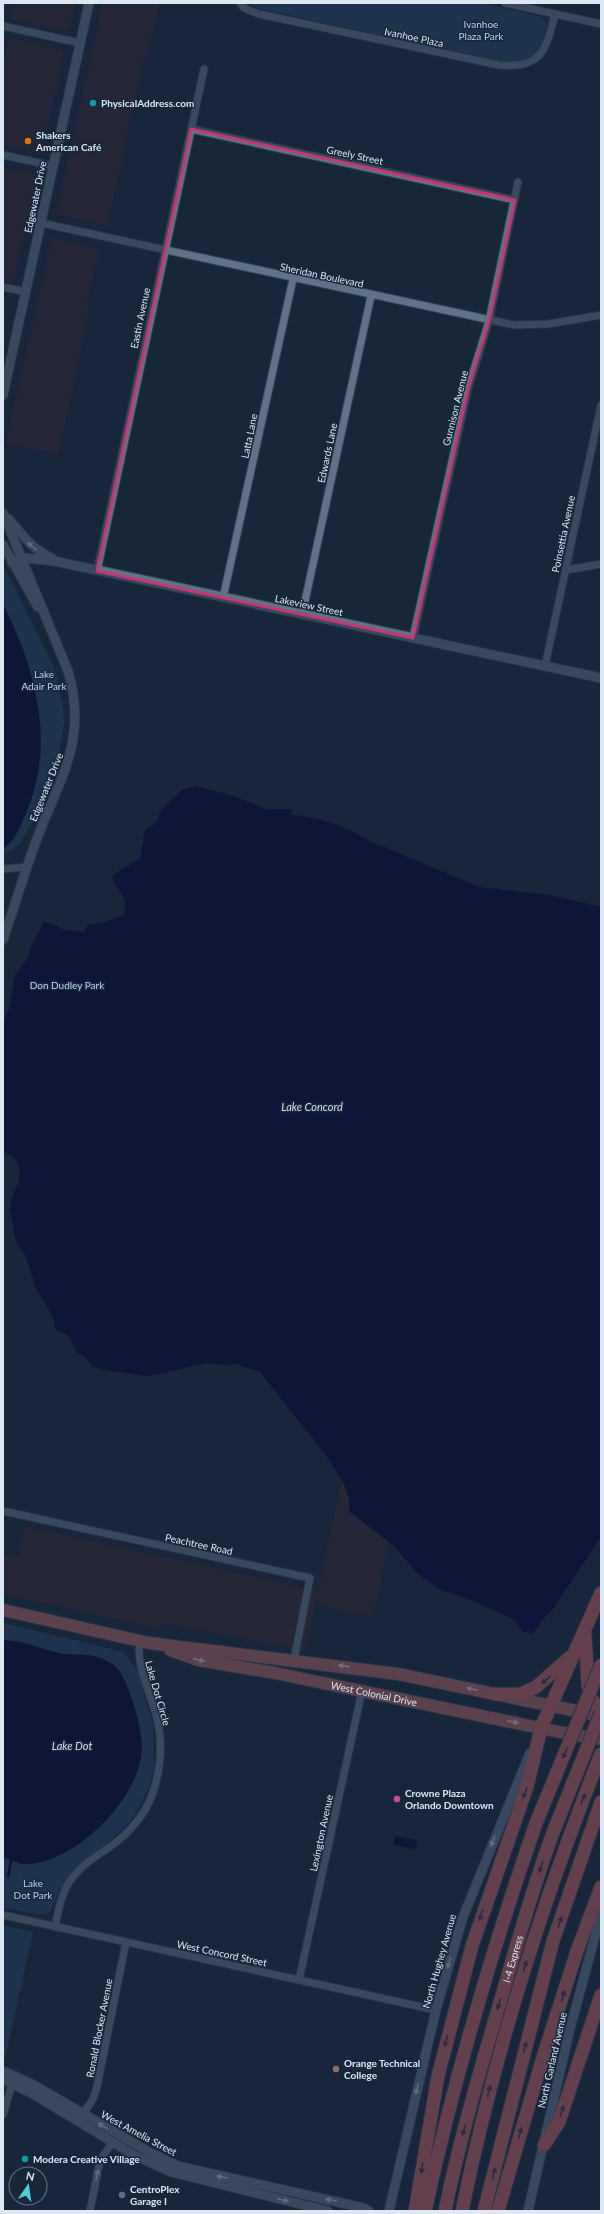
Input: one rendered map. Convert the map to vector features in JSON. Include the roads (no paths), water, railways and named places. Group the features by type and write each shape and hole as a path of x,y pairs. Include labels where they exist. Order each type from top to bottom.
{"highway":[{"path":"421,2207 434,2096 456,2001 488,1894 527,1787 541,1728 601,1593"},
{"name":"West Colonial Drive","path":"3,1610 144,1642 198,1660 275,1673 601,1739"},
{"path":"585,1629 588,1686 591,1698 600,1715"},
{"name":"West Colonial Drive","path":"144,1642 398,1674 600,1715"},
{"path":"494,1694 521,1694 536,1687 574,1653"},
{"path":"421,2207 502,1923 536,1823 601,1665"},
{"name":"I-4 Express","path":"445,2210 457,2156 492,2027 522,1926 554,1830 600,1715"},
{"name":"I-4 Express","path":"462,2211 485,2107 518,1985 569,1836 601,1754"},
{"path":"484,2211 553,1941 601,1802"},
{"path":"498,2211 577,1951 601,1887"},
{"path":"544,2145 559,2122 601,1995"}],"street":[{"name":"Edgewater Drive","path":"3,395 89,3"},
{"name":"Ivanhoe Plaza","path":"240,3 244,8 259,14 499,65 516,67 529,64 542,54 548,41 555,14"},
{"path":"505,3 601,24"},
{"path":"3,26 80,43"},
{"name":"Eastin Avenue","path":"97,571 204,69"},
{"name":"Greely Street","path":"191,129 515,200"},
{"path":"3,155 53,166"},
{"name":"Gunnison Avenue","path":"413,638 468,388 489,321 518,182"},
{"name":"Sheridan Boulevard","path":"41,223 489,321 514,325 548,324 601,315"},
{"name":"Latta Lane","path":"224,598 294,279"},
{"path":"3,287 26,292"},
{"name":"Edwards Lane","path":"302,615 371,296"},
{"name":"Poinsettia Avenue","path":"545,666 601,405"},
{"name":"Edgewater Drive","path":"3,512 70,679 75,710 75,728 68,766 26,868 3,940"},
{"path":"3,512 23,539 42,554 66,564"},
{"name":"Edgewater Drive","path":"3,545 12,563 46,618"},
{"name":"Lakeview Street","path":"12,563 22,559 32,559 66,564 601,678"},
{"path":"566,570 601,564"},
{"path":"3,869 26,868"},
{"name":"Peachtree Road","path":"3,1511 310,1578 294,1660"},
{"name":"Lake Dot Circle","path":"55,1927 62,1897 74,1876 94,1856 128,1832 146,1808 152,1795 160,1760 158,1723 137,1655 144,1642"},
{"name":"Lexington Avenue","path":"299,1980 362,1691"},
{"name":"North Hughey Avenue","path":"389,2211 436,2010 463,1917 541,1728"},
{"name":"North Garland Avenue","path":"528,2211 574,2014 601,1914"},
{"name":"West Concord Street","path":"3,1915 436,2010"},
{"name":"Ronald Blocker Avenue","path":"83,2114 93,2099 97,2087 126,1942"},
{"name":"West Amelia Street","path":"3,2070 40,2088 149,2152 178,2166 194,2171 364,2208 368,2211"},
{"name":"West Amelia Street","path":"3,2079 61,2111 134,2155 171,2172 328,2211"},
{"path":"3,2115 12,2084 19,2082 40,2088"},
{"path":"61,2111 77,2116 83,2114"},
{"path":"90,2211 100,2160 113,2142"}],"water":[{"path":"3,604 24,652 31,677 37,702 40,727 40,752 37,778 30,803 16,834 3,850"},
{"name":"Lake Concord","path":"196,786 237,797 266,809 291,809 292,815 332,823 352,831 370,841 479,887 549,895 601,907 601,1537 553,1609 533,1633 523,1632 515,1620 476,1602 439,1589 416,1572 394,1546 349,1511 349,1499 344,1484 328,1458 260,1372 236,1364 225,1365 206,1363 149,1376 105,1370 92,1366 85,1356 77,1353 69,1336 56,1330 52,1315 36,1289 26,1257 16,1242 10,1211 11,1201 19,1180 20,1170 16,1160 3,1151 3,1021 9,1010 15,975 28,957 32,945 44,921 66,930 84,932 88,925 102,923 124,915 125,901 113,882 113,875 140,858 145,830 157,822 161,810 182,790"},
{"name":"Lake Dot","path":"3,1640 24,1643 59,1653 90,1655 113,1665 123,1677 136,1712 142,1746 140,1762 134,1779 125,1796 113,1813 82,1842 64,1853 47,1861 29,1864 19,1863 3,1857"},
{"path":"396,1836 415,1840 417,1843 416,1848 413,1849 394,1845 394,1838"}],"waterway":[{"path":"8,1877 11,1860"}],"place":[{"name":"PhysicalAddress.com","path":"93,103"},
{"name":"Shakers American Café","path":"28,141"},
{"name":"Crowne Plaza Orlando Downtown","path":"397,1799"},
{"name":"Orange Technical College","path":"336,2069"},
{"name":"Modera Creative Village","path":"25,2159"},
{"name":"CentroPlex Garage I","path":"122,2195"}],"park label":[{"name":"Ivanhoe Plaza Park","path":"481,30"},
{"name":"Lake Adair Park","path":"44,680"},
{"name":"Don Dudley Park","path":"67,985"},
{"name":"Lake Dot Park","path":"33,1888"}]}
